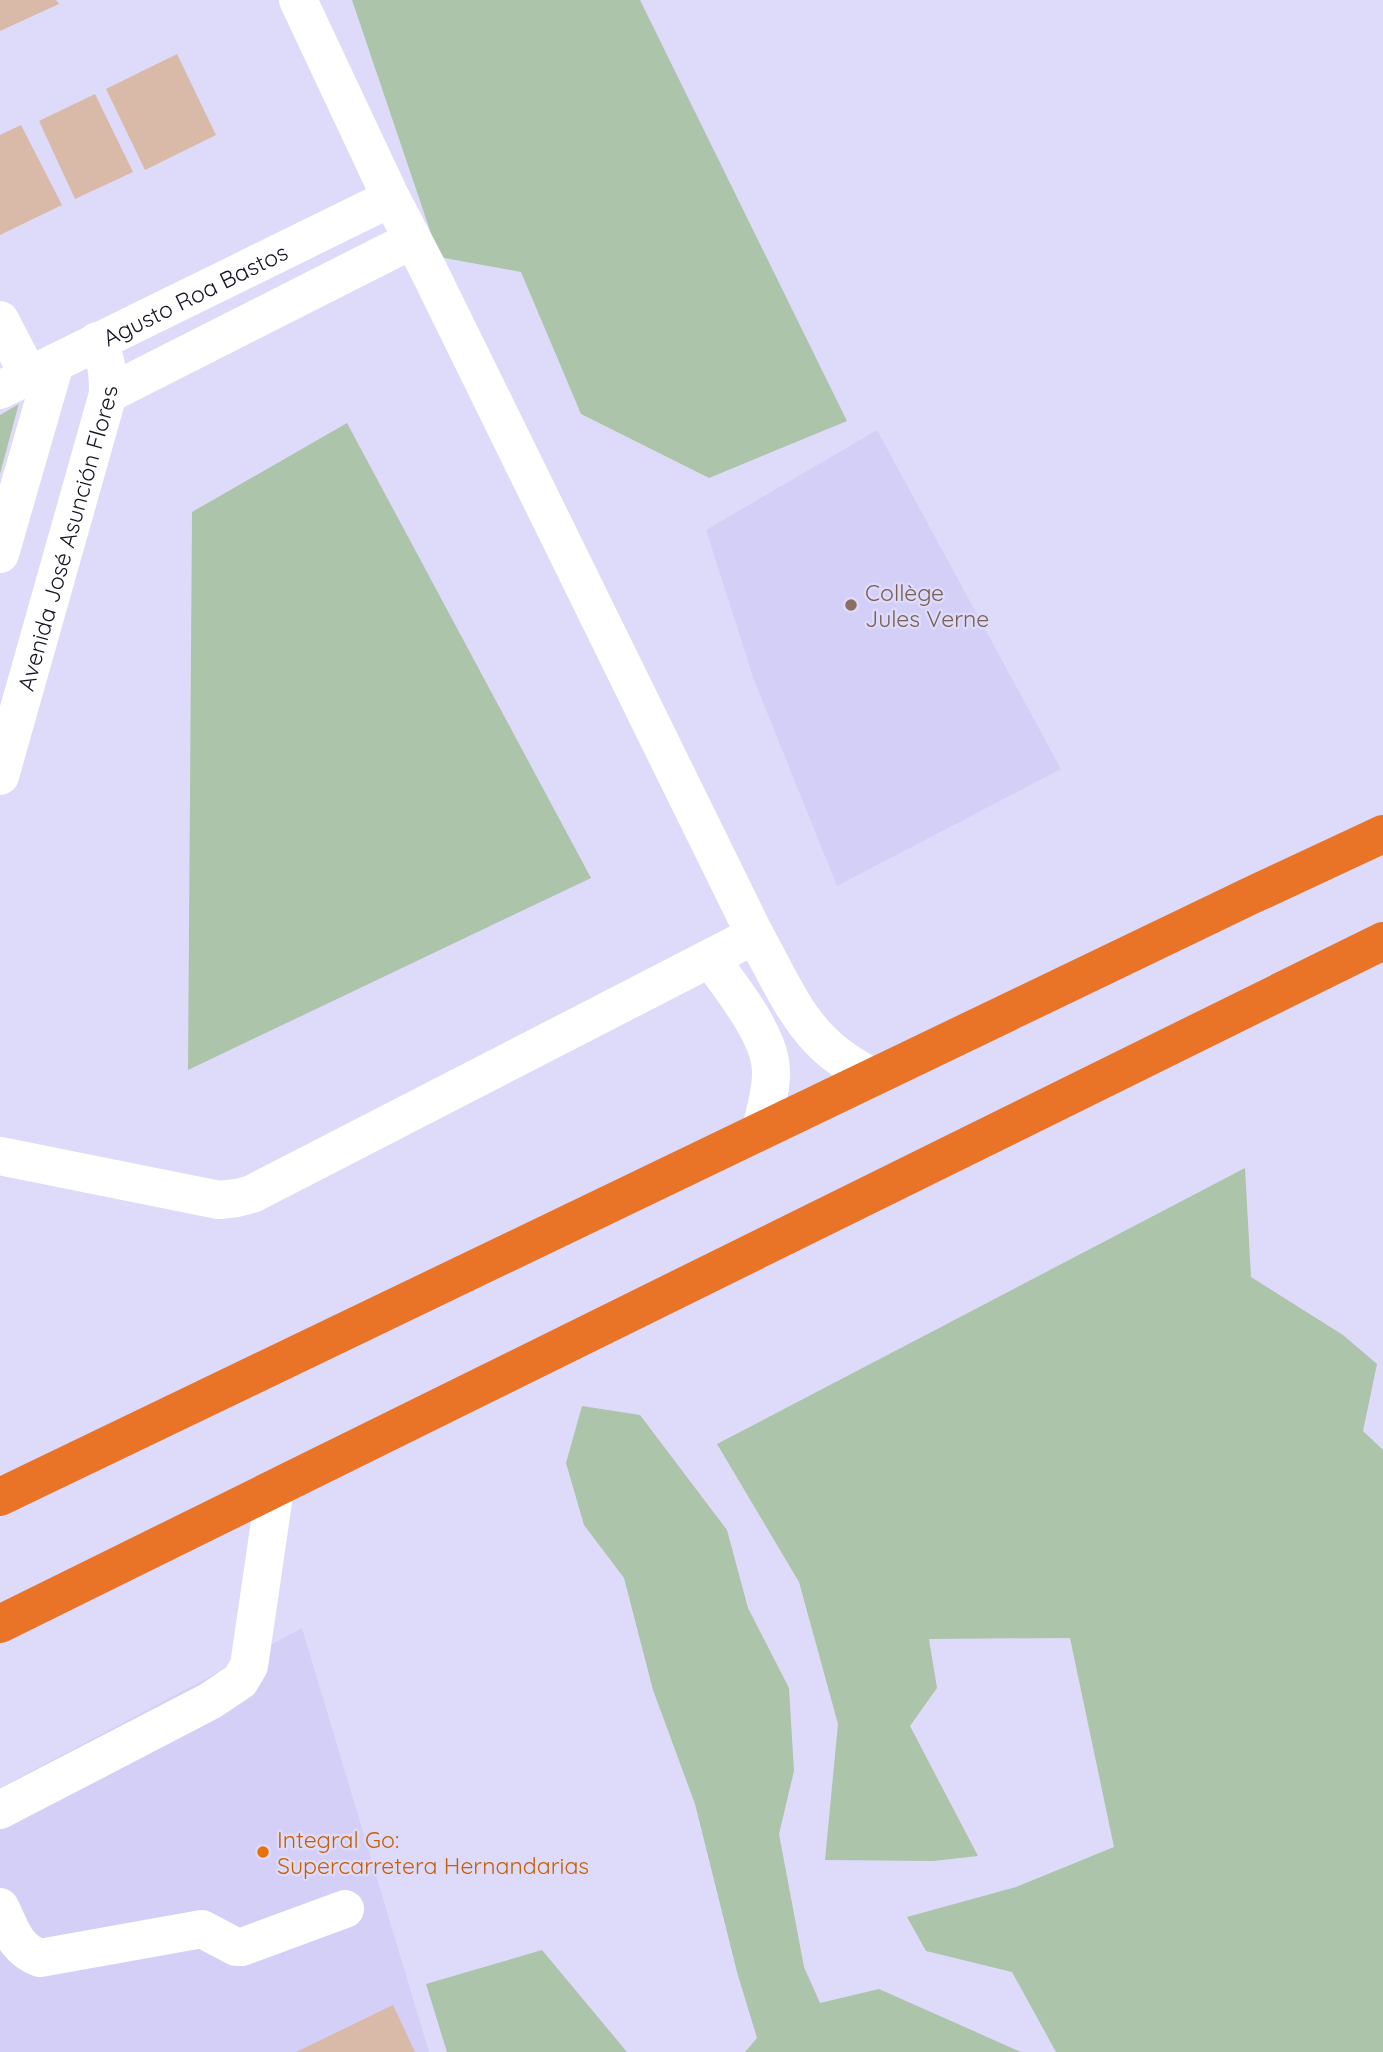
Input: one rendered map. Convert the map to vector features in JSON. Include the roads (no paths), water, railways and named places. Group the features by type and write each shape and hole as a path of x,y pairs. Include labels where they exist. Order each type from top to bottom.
{"highway":[{"path":"0,1497 1250,895 1383,834"},
{"path":"0,1624 1383,941"}],"street":[{"path":"298,0 391,198 755,935 790,998 818,1038 848,1064 872,1077"},
{"name":"Agusto Roa Bastos","path":"28,376 391,198"},
{"path":"108,394 412,240"},
{"path":"0,320 28,376 0,554"},
{"name":"Avenida José Asunción Flores","path":"0,776 108,394 105,356 97,341"},
{"path":"0,1156 219,1200 252,1194 755,935"},
{"path":"710,958 752,1019 770,1060 770,1084 761,1131"},
{"path":"752,1019 790,998"},
{"path":"0,1810 210,1702 240,1681 248,1666 275,1488"},
{"path":"0,1907 18,1944 28,1954 40,1958 202,1929 236,1947 242,1947 345,1909"}],"place":[{"name":"Collège Jules Verne","path":"851,605"},
{"name":"Integral Go: Supercarretera Hernandarias","path":"263,1852"}]}
